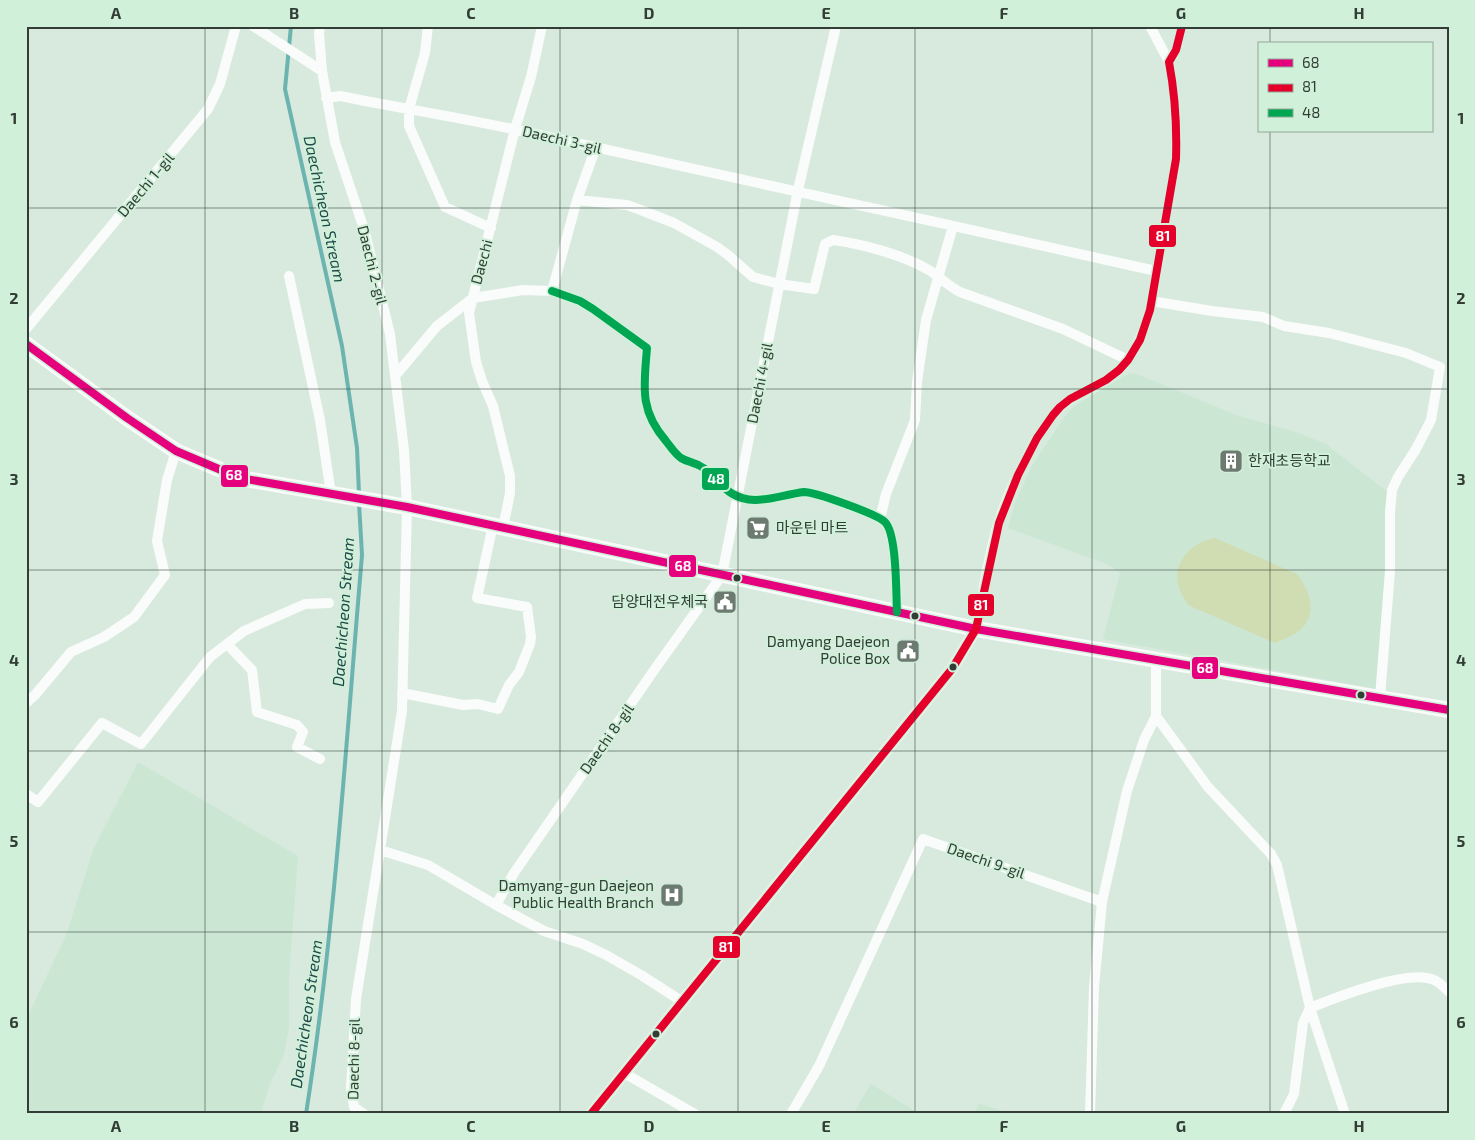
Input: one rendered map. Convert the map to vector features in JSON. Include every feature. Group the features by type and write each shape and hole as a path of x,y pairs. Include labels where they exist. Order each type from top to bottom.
{"main road":[{"path":"26,344 127,418 176,451 240,478 407,508 976,628 1156,661 1204,667 1449,710"}],"street":[{"name":"Daechi 1-gil","path":"26,329 208,109 220,84 236,26"},
{"name":"Daechi 2-gil","path":"320,26 322,71 335,142 364,229 390,334 404,450 407,508"},
{"path":"428,26 425,53 409,109 409,126 445,207 491,228"},
{"name":"Daechi","path":"402,693 463,704 478,704 498,709 509,685 519,672 531,637 527,607 477,598 510,493 510,476 492,406 476,362 469,313 515,129 531,77 542,26"},
{"name":"Daechi 4-gil","path":"722,575 798,190 836,26"},
{"path":"591,1114 952,670 976,628 999,523 1018,475 1037,438 1060,407 1070,399 1106,380 1119,370 1128,360 1140,340 1150,310 1176,159 1173,85 1169,62 1150,26"},
{"path":"1169,62 1176,50 1182,26"},
{"path":"254,27 322,71"},
{"name":"Daechi 3-gil","path":"326,98 340,96 515,129 798,190"},
{"path":"552,291 577,200 596,147"},
{"path":"798,190 1156,271"},
{"path":"577,200 627,205 674,224 728,255 753,277 779,284 814,289 825,244 833,240 908,259 938,275 947,285 960,292 1063,329 1128,360"},
{"path":"880,519 886,494 915,420 916,382 921,343 938,275 953,226"},
{"path":"289,276 320,420 331,494"},
{"path":"395,376 437,326 473,298 523,290 552,291 580,302 593,309 647,348 644,393 648,413 660,434 681,458 697,463 727,492 738,497 756,500 806,492 842,502 885,522 893,542 896,612"},
{"path":"1151,301 1263,317 1284,326 1329,333 1406,353 1440,367 1431,420 1392,490 1390,572 1380,698"},
{"path":"26,703 71,652 104,637 134,617 164,575 157,541 167,480 176,451"},
{"name":"Daechi 8-gil","path":"364,1114 354,1107 351,1088 356,998 402,711 407,508"},
{"name":"Daechi 8-gil","path":"496,905 526,856 722,575"},
{"path":"26,794 38,802 102,723 141,744 210,657 244,631 305,604 329,603"},
{"path":"227,644 252,670 257,712 297,725 303,732 297,747 320,759"},
{"path":"1090,1114 1094,986 1102,902 1127,791 1144,740 1156,716 1156,661"},
{"path":"1156,716 1208,787 1271,854 1277,865 1310,1008 1344,1114"},
{"name":"Daechi 9-gil","path":"791,1114 819,1066 922,839 1102,902"},
{"path":"380,850 428,865 496,905 544,930 606,955 683,1002"},
{"path":"1284,1114 1294,1094 1303,1023 1310,1008 1345,994 1392,981 1411,978 1424,977 1432,979 1449,992"},
{"path":"624,1073 695,1114"}],"shaded area":[{"path":"1134,373 1239,416 1296,432 1326,444 1389,493 1386,593 1377,689 1103,639 1120,573 1107,564 1008,528 1015,502 1033,464 1066,415 1073,407 1126,375"},
{"path":"1215,538 1297,574 1306,588 1310,604 1308,620 1303,627 1294,634 1275,643 1188,605 1178,584 1177,576 1182,560 1199,543"},
{"path":"138,762 298,856 289,977 289,1027 284,1055 269,1086 261,1114 26,1114 26,1020 67,933 93,850"},
{"path":"871,1084 920,1114 853,1114"},
{"path":"979,1104 1014,1114 974,1114"}],"waterway":[{"name":"Daechicheon Stream","path":"291,26 285,89 342,346 357,448 359,494"},
{"name":"Daechicheon Stream","path":"306,1114 325,975 339,835 362,555 359,503"}],"transit line":[{"name":"81","path":"591,1114 952,669 976,629 999,523 1018,475 1037,438 1060,407 1070,399 1106,380 1119,370 1128,360 1140,340 1150,310 1176,159 1175,110 1169,62 1176,50 1182,26"},
{"name":"48","path":"552,291 580,301 647,348 645,397 647,408 657,430 679,456 705,469 732,494 755,500 804,492 810,493 859,509 885,522 892,538 894,551 897,612"},
{"name":"68","path":"26,344 127,418 176,451 240,478 407,507 976,629 1449,710"}],"place":[{"name":"한재초등학교","path":"1231,461"},
{"name":"마운틴 마트","path":"758,528"},
{"name":"담양대전우체국","path":"725,602"},
{"name":"Damyang Daejeon Police Box","path":"908,651"},
{"name":"Damyang-gun Daejeon Public Health Branch","path":"672,895"}]}
